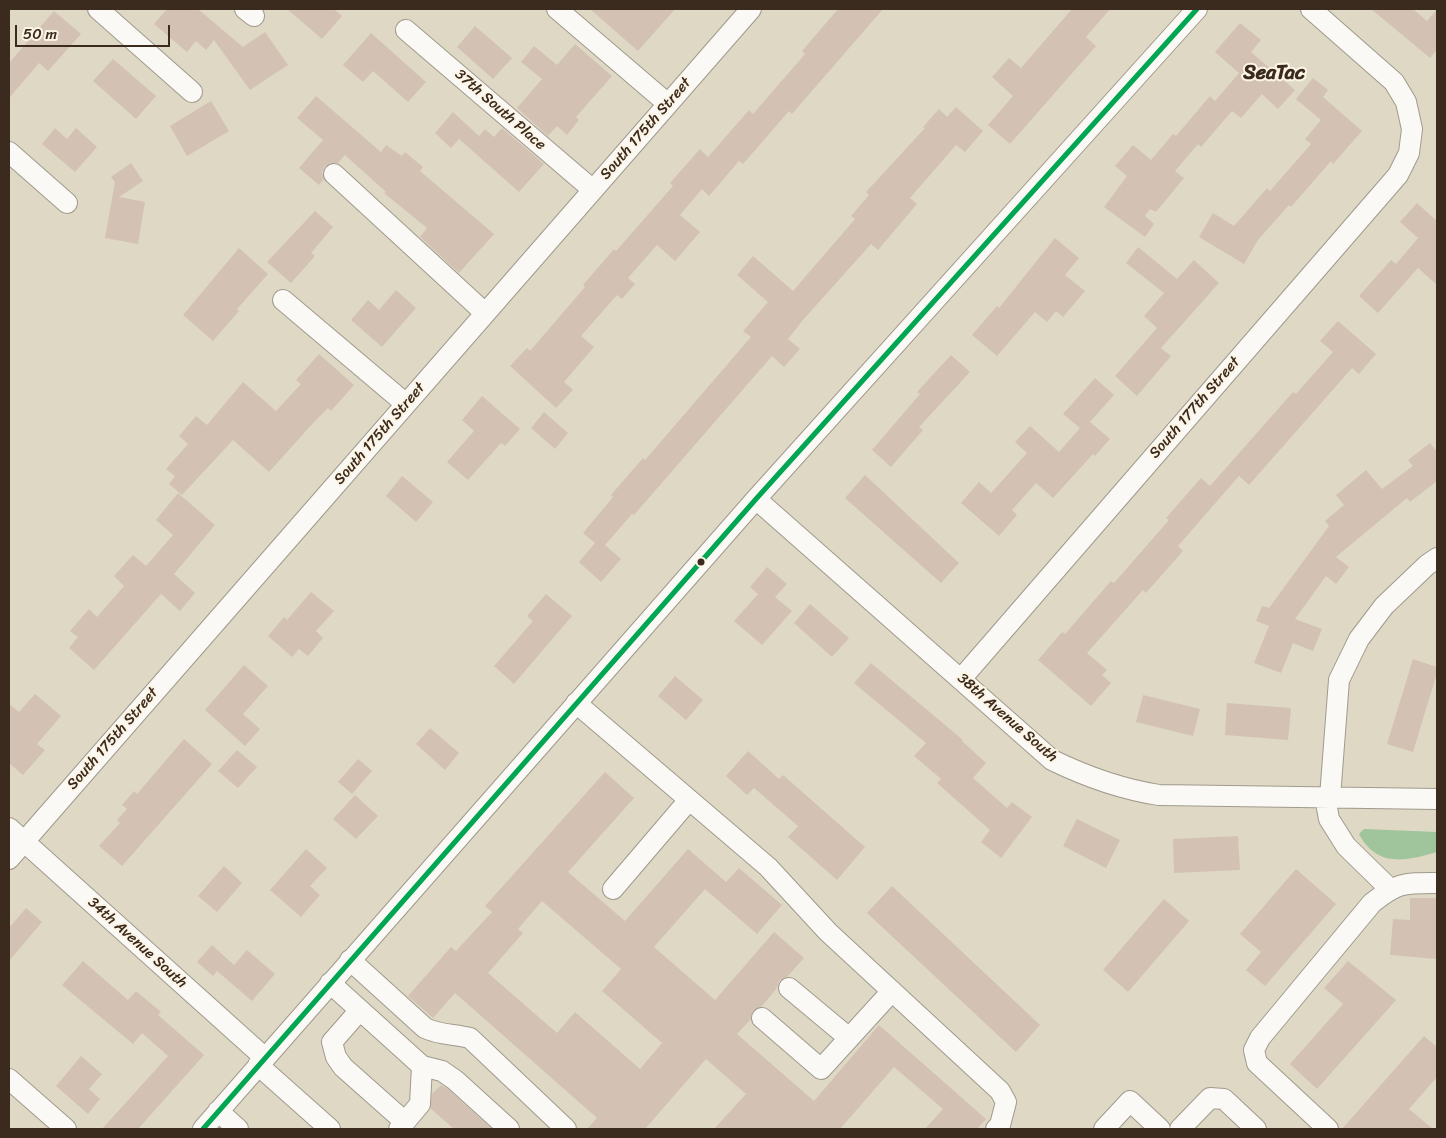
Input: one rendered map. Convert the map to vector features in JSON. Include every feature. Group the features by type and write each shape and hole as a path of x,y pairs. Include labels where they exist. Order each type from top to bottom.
{"street":[{"path":"98,9 192,92"},
{"path":"557,9 668,104"},
{"name":"South 175th Street","path":"9,859 751,9"},
{"path":"203,1129 756,500 1197,9"},
{"name":"South 177th Street","path":"961,679 1398,174 1409,154 1412,129 1406,102 1394,82 1311,9"},
{"name":"37th South Place","path":"406,30 593,190"},
{"path":"9,152 67,203"},
{"path":"334,174 485,313"},
{"path":"283,300 406,404"},
{"name":"38th Avenue South","path":"756,500 1052,760 1092,779 1134,791 1159,795 1437,799"},
{"path":"1390,889 1346,846 1329,819 1328,797 1339,680 1358,639 1384,606 1427,565 1437,558"},
{"path":"576,703 768,866 828,932 1000,1091 1006,1102 1000,1125 996,1129"},
{"path":"613,888 689,800"},
{"name":"34th Avenue South","path":"9,828 261,1061 330,1129"},
{"path":"1328,1129 1257,1063 1254,1050 1260,1038 1372,903 1390,889 1405,883 1437,884"},
{"path":"350,960 425,1028 438,1034 452,1034 470,1038 566,1129"},
{"path":"330,983 422,1066 442,1071 509,1129"},
{"path":"790,988 849,1038"},
{"path":"762,1018 821,1069 892,991"},
{"path":"360,1010 332,1042 336,1056 343,1067 402,1126 420,1104 422,1066"},
{"path":"9,1079 66,1129"},
{"path":"1180,1129 1210,1098 1224,1099 1256,1129"},
{"path":"1104,1129 1130,1101 1160,1129"},
{"path":"218,1111 238,1129"}],"green space":[{"path":"1364,829 1437,832 1437,852 1414,858 1393,859 1383,857 1366,845 1359,834"}],"building":[{"path":"167,9 198,9 243,47 265,32 288,65 250,90 214,40 206,50 196,41 187,52 154,24"},
{"path":"287,9 334,9 342,16 322,39"},
{"path":"590,9 675,9 638,51"},
{"path":"838,9 883,9 792,114 789,111 743,164 739,161 709,196 702,189 680,215 700,232 675,261 657,245 628,278 635,284 622,299 617,295 581,336 594,347 564,382 573,390 556,408 510,366 527,348 530,351 585,287 583,285 614,249 616,251 673,186 670,183 700,149 708,157 749,110 753,114 805,54 802,51"},
{"path":"1072,9 1110,9 1086,37 1096,46 1010,144 988,125 1013,96 992,77 1009,58 1021,68"},
{"path":"1371,9 1413,9 1427,21 1437,9 1437,50 1430,58"},
{"path":"54,11 81,34 48,71 39,63 9,98 9,63"},
{"path":"1240,23 1261,40 1251,52 1295,90 1278,109 1262,94 1241,118 1232,111 1201,147 1198,144 1175,171 1184,178 1156,212 1150,209 1145,216 1154,224 1145,237 1104,207 1127,176 1115,166 1133,145 1151,160 1173,134 1176,136 1210,96 1215,101 1239,73 1215,52"},
{"path":"475,26 512,58 493,79 457,47"},
{"path":"371,33 426,82 408,102 373,71 363,82 343,65"},
{"path":"575,44 612,76 576,117 579,120 567,135 557,126 548,136 517,108 542,79 521,62 534,46 557,65"},
{"path":"113,59 156,96 136,119 93,81"},
{"path":"1313,78 1328,90 1323,97 1362,131 1333,164 1331,161 1291,207 1289,205 1258,240 1244,264 1199,237 1213,213 1234,226 1267,188 1270,191 1311,144 1305,139 1321,120 1296,99"},
{"path":"316,96 381,152 386,145 402,156 405,152 423,167 420,171 494,234 459,273 420,237 427,228 384,193 386,192 345,155 338,163 331,163 325,166 322,172 324,179 319,185 299,168 323,140 297,118"},
{"path":"211,101 229,131 187,156 170,126"},
{"path":"956,107 983,131 965,152 956,145 910,198 917,204 878,250 871,244 803,320 788,339 800,349 784,367 772,356 634,515 632,514 605,545 621,559 601,582 579,562 595,543 583,533 613,497 611,495 643,458 645,460 751,337 743,331 768,302 737,275 753,256 793,291 855,219 851,216 869,195 866,192 925,128 923,127 939,109 947,117"},
{"path":"453,112 479,136 485,129 494,137 502,128 544,164 519,192 459,139 451,148 435,133"},
{"path":"55,128 67,139 76,128 97,147 75,172 42,144"},
{"path":"131,163 143,181 119,197 145,202 138,244 105,238 115,182 111,177"},
{"path":"1417,203 1437,221 1437,285 1418,268 1378,313 1359,296 1391,260 1396,264 1418,238 1400,222"},
{"path":"315,211 333,227 311,253 315,256 291,283 267,262"},
{"path":"1055,238 1079,258 1065,275 1085,291 1063,317 1056,311 1047,322 1035,312 997,356 972,335 997,306 999,308"},
{"path":"1138,247 1177,279 1194,260 1219,283 1161,348 1171,356 1137,396 1115,376 1157,328 1144,316 1164,293 1126,263"},
{"path":"239,248 268,274 237,309 239,311 213,341 183,315"},
{"path":"396,290 416,308 382,347 351,320 368,300 379,310"},
{"path":"1338,321 1376,354 1359,374 1352,368 1249,485 1239,476 1178,546 1183,551 1146,593 1143,590 1087,653 1107,670 1102,675 1111,683 1091,706 1038,660 1062,632 1065,634 1111,581 1114,583 1169,520 1166,518 1201,478 1210,486 1293,392 1296,394 1333,352 1320,341"},
{"path":"319,354 354,385 331,411 328,408 314,422 269,472 233,440 182,495 169,484 175,476 166,469 188,444 179,436 196,416 207,425 243,382 276,411 301,384 296,380"},
{"path":"951,355 970,372 919,427 923,430 891,467 872,450 920,394 917,392"},
{"path":"1095,378 1114,395 1090,422 1110,439 1095,456 1093,454 1053,498 1036,483 1012,510 1017,515 999,536 961,503 979,482 991,493 1027,453 1015,442 1030,426 1059,452 1080,428 1063,414"},
{"path":"482,396 520,429 505,446 501,443 468,480 447,462 474,431 462,420"},
{"path":"544,412 568,433 555,449 531,428"},
{"path":"1430,443 1437,452 1437,481 1410,502 1407,498 1336,557 1349,567 1336,584 1326,576 1295,619 1322,629 1313,651 1293,643 1281,673 1254,663 1269,626 1256,621 1262,606 1269,608 1329,526 1325,521 1344,505 1336,495 1366,470 1382,489 1413,466 1408,460"},
{"path":"865,475 959,563 941,583 845,498"},
{"path":"402,476 433,502 416,522 386,496"},
{"path":"178,493 215,525 174,574 195,593 180,611 161,594 94,670 69,648 78,637 70,631 89,609 97,617 124,586 114,576 133,555 146,566 173,535 156,520"},
{"path":"767,567 787,584 775,597 792,611 762,645 734,621 758,594 750,587"},
{"path":"311,592 334,611 316,631 323,638 308,656 299,649 292,657 268,636 284,617 287,620"},
{"path":"546,594 572,616 514,684 494,666 533,621 527,616"},
{"path":"810,604 849,638 832,657 794,623"},
{"path":"1413,659 1437,667 1437,673 1413,752 1387,744"},
{"path":"871,663 963,740 986,763 973,778 1007,808 1012,802 1032,817 1001,858 981,842 990,830 937,783 941,779 914,756 926,743 854,683"},
{"path":"244,665 268,686 243,714 260,729 245,746 205,710"},
{"path":"675,676 703,700 686,720 658,696"},
{"path":"35,694 61,716 37,744 45,750 23,775 9,763 9,704 19,712"},
{"path":"1143,695 1200,709 1193,736 1136,722"},
{"path":"1227,703 1291,708 1288,740 1225,735"},
{"path":"430,728 459,753 445,770 416,744"},
{"path":"184,739 212,764 122,866 99,846 120,823 117,820 127,809 122,805 134,791 137,794"},
{"path":"237,750 257,767 238,788 218,771"},
{"path":"748,751 779,779 783,775 865,847 837,880 788,837 798,826 754,788 747,795 726,776"},
{"path":"358,759 372,771 352,794 338,782"},
{"path":"605,772 634,798 568,872 625,921 688,849 726,882 739,868 782,905 757,934 705,889 654,947 715,1000 774,932 804,958 787,977 780,980 777,988 762,1006 753,1011 751,1019 737,1034 814,1101 879,1025 986,1119 977,1129 925,1129 943,1109 894,1067 840,1129 714,1129 746,1094 706,1059 645,1129 587,1129 597,1118 455,993 433,1018 408,996 451,947 456,951 492,912 485,906","holes":["542,901 621,969 602,991 662,1043 640,1069 575,1012 557,1033 488,973 523,933 518,929"]},
{"path":"355,795 378,816 356,839 333,819"},
{"path":"1077,819 1120,840 1106,868 1063,846"},
{"path":"1238,836 1240,870 1174,873 1173,839"},
{"path":"306,849 327,868 310,886 320,895 301,917 270,890"},
{"path":"224,866 242,883 217,912 198,896"},
{"path":"1296,869 1336,904 1265,986 1246,970 1261,952 1240,934"},
{"path":"892,886 1040,1025 1016,1052 867,913"},
{"path":"1410,898 1437,898 1437,959 1390,955 1393,919 1410,920"},
{"path":"1164,899 1189,921 1128,992 1103,970"},
{"path":"26,908 42,922 9,961 9,928"},
{"path":"212,945 234,965 247,950 275,974 252,1001 217,971 213,976 197,962"},
{"path":"83,961 128,1000 136,991 161,1012 158,1015 204,1055 138,1129 102,1129 168,1056 142,1033 133,1044 62,985"},
{"path":"1348,961 1396,1000 1317,1089 1290,1064 1343,1004 1324,988"},
{"path":"1424,1036 1437,1047 1437,1077 1409,1109 1433,1129 1342,1129"},
{"path":"81,1056 102,1074 89,1089 100,1099 88,1114 56,1086"},
{"path":"441,1085 448,1089 492,1129 454,1129 430,1108 432,1094"}],"transit line":[{"path":"203,1129 756,499 1197,9"}],"district":[{"name":"SeaTac","path":"1274,74"}]}
